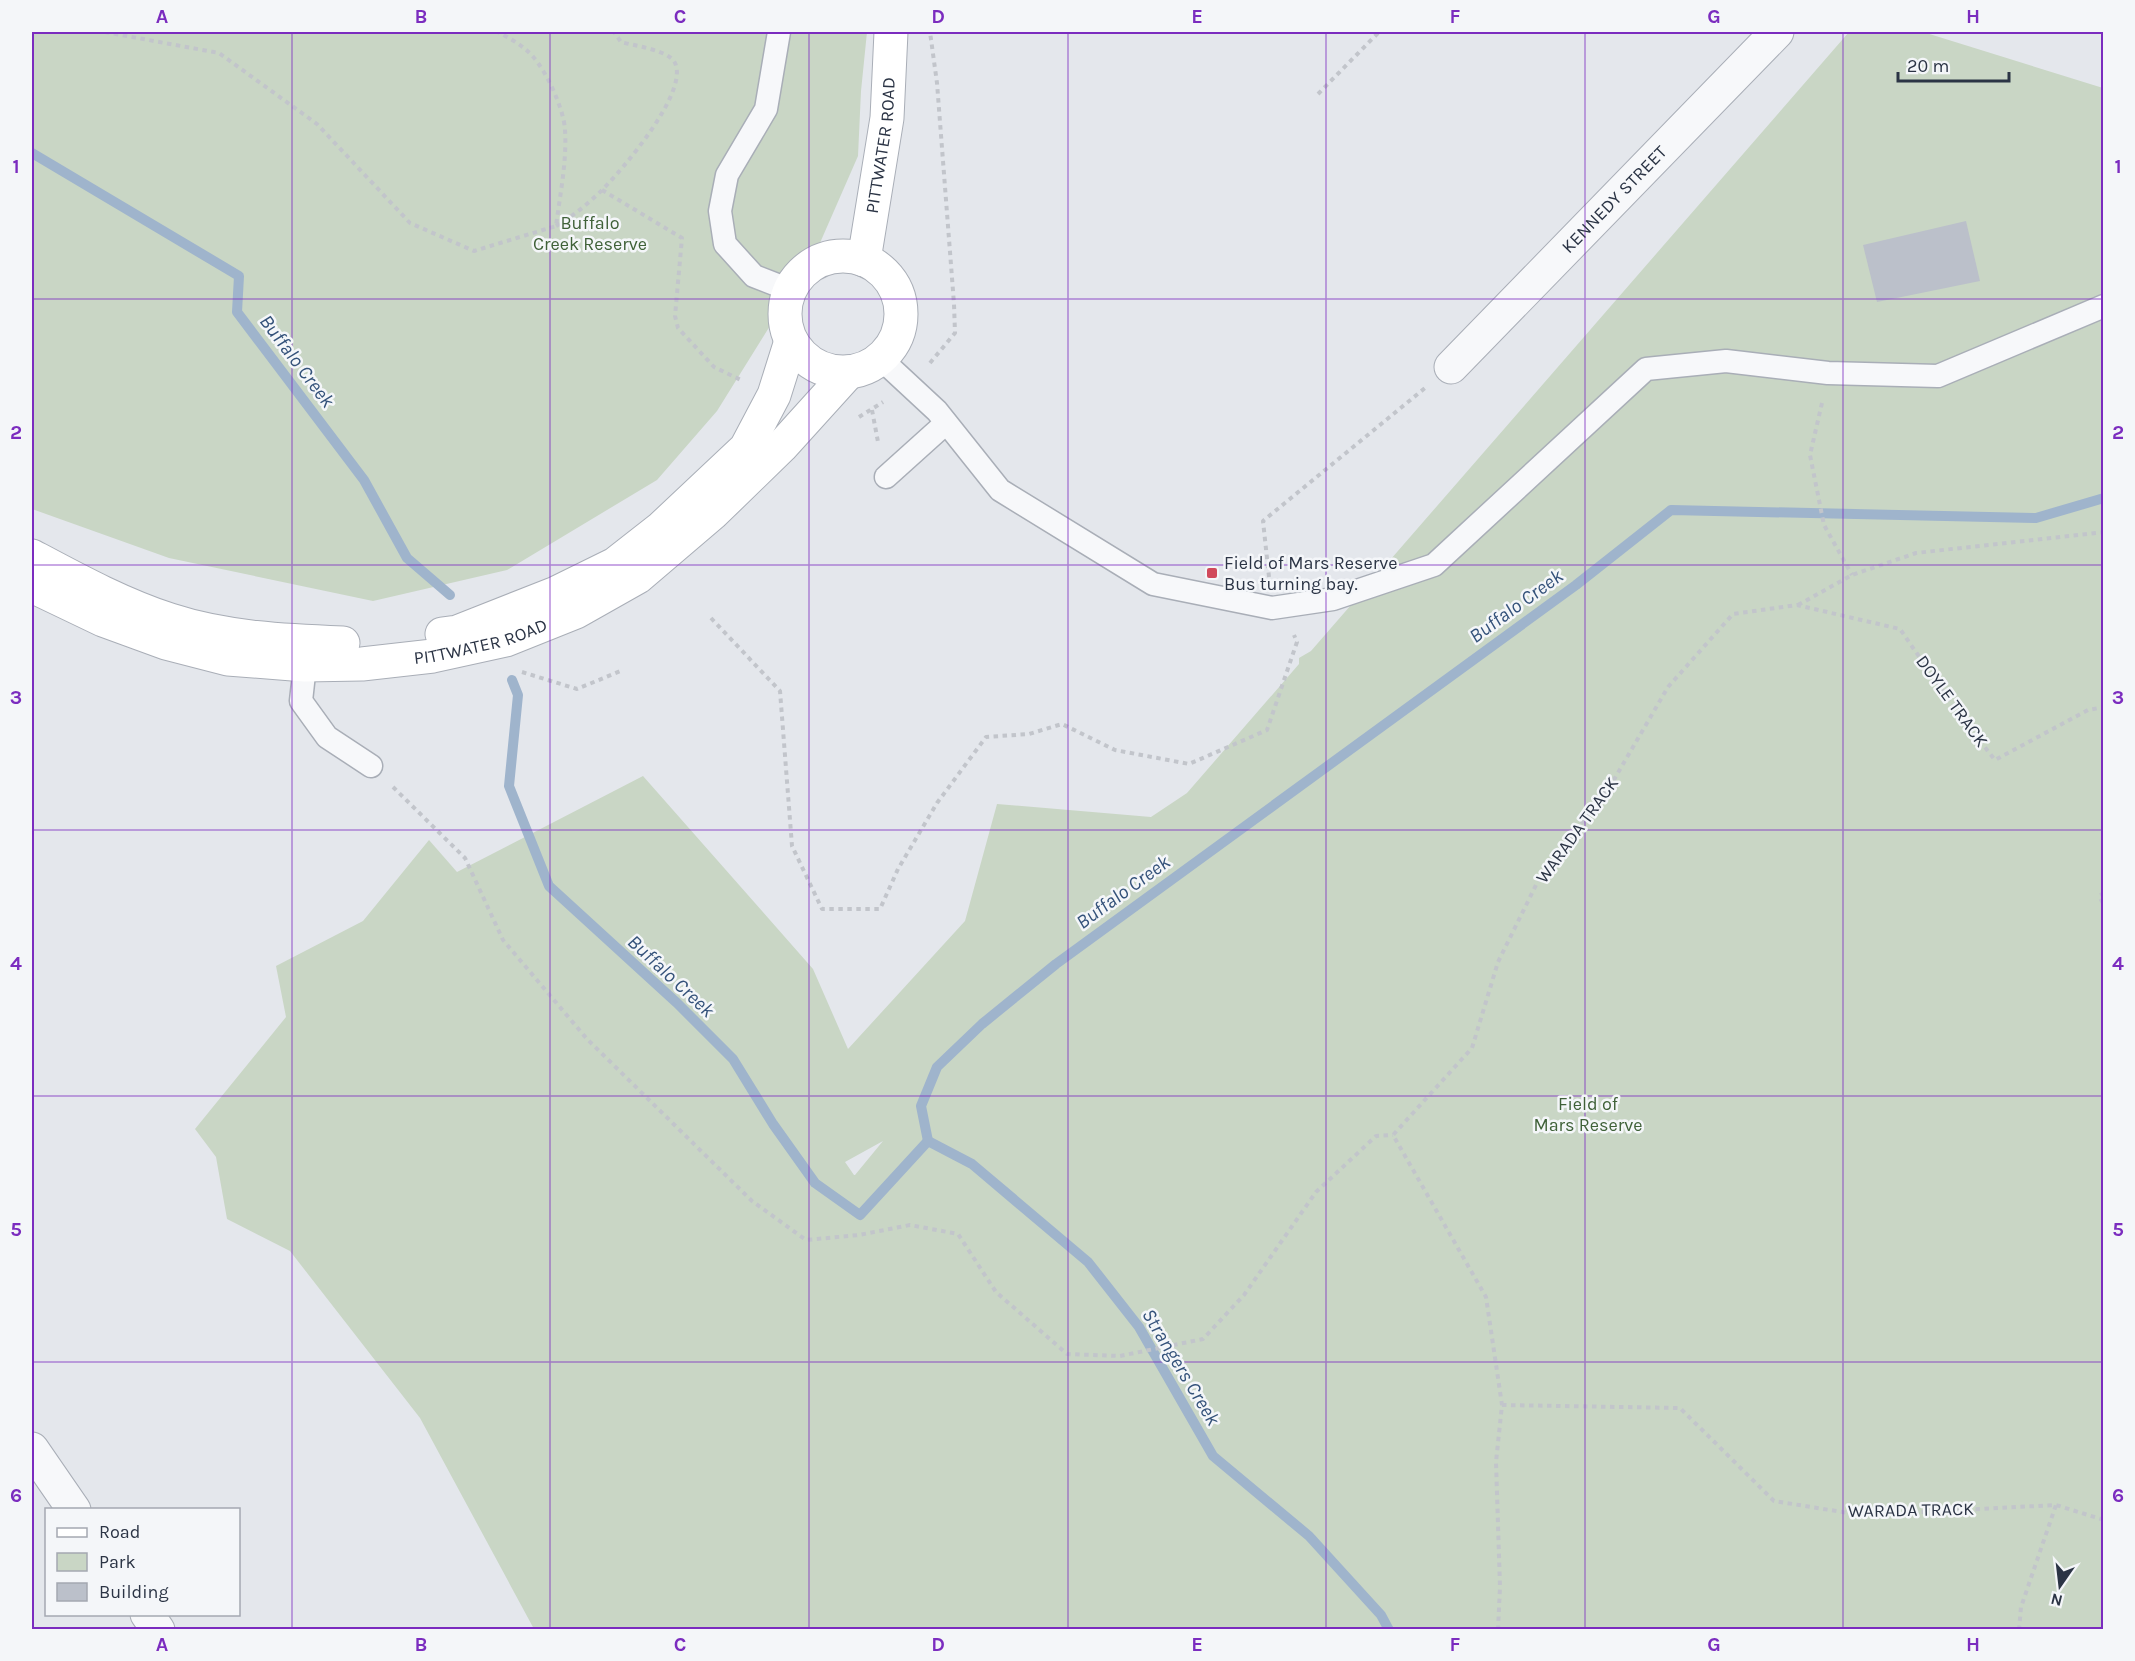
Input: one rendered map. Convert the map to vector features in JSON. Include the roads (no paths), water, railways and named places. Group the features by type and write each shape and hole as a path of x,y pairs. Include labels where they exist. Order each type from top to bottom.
{"main road":[{"name":"PITTWATER ROAD","path":"864,260 887,118 891,32"},
{"path":"847,256 864,260 879,269 891,281 899,296 902,314 900,330 892,346 881,359 866,368 849,372 832,371 815,365 801,355 791,341 785,324 785,307 790,290 800,276 821,261 847,256"},
{"name":"PITTWATER ROAD","path":"32,556 119,601 171,620 230,634 305,642 365,644 457,632 556,593 615,564 662,528 746,448 774,395 791,341"},
{"name":"PITTWATER ROAD","path":"32,586 103,620 166,643 228,659 305,665 362,664 433,656 506,640 576,612 638,577 713,513 782,447 849,372"}],"street":[{"name":"KENNEDY STREET","path":"1451,367 1777,32"},
{"path":"32,1449 73,1508"},
{"path":"148,1616 158,1629"}],"lane":[{"path":"779,32 766,109 727,175 720,211 725,244 754,276 790,290"},
{"path":"881,359 938,411 1000,490 1153,584 1277,607 1334,599 1434,565 1646,369 1726,361 1828,373 1938,376 2103,306"},
{"path":"886,477 946,423"},
{"path":"305,665 301,701 327,737 371,766"}],"waterway":[{"name":"Buffalo Creek","path":"32,153 239,276 237,312 364,480 407,558 450,595"},
{"name":"Buffalo Creek","path":"928,1141 921,1106 937,1067 982,1024 1056,964 1576,585 1671,510 2036,518 2104,498"},
{"name":"Buffalo Creek","path":"512,680 518,695 509,786 549,886 677,1003 733,1059 773,1124 815,1183 860,1215 928,1141"},
{"name":"Strangers Creek","path":"928,1141 972,1164 1088,1262 1139,1327 1213,1456 1309,1536 1381,1615 1389,1630"}],"place":[{"name":"Field of Mars Reserve Bus turning bay.","path":"1212,573"}],"park label":[{"name":"Buffalo Creek Reserve","path":"590,233"},
{"name":"Field of Mars Reserve","path":"1588,1114"}]}
